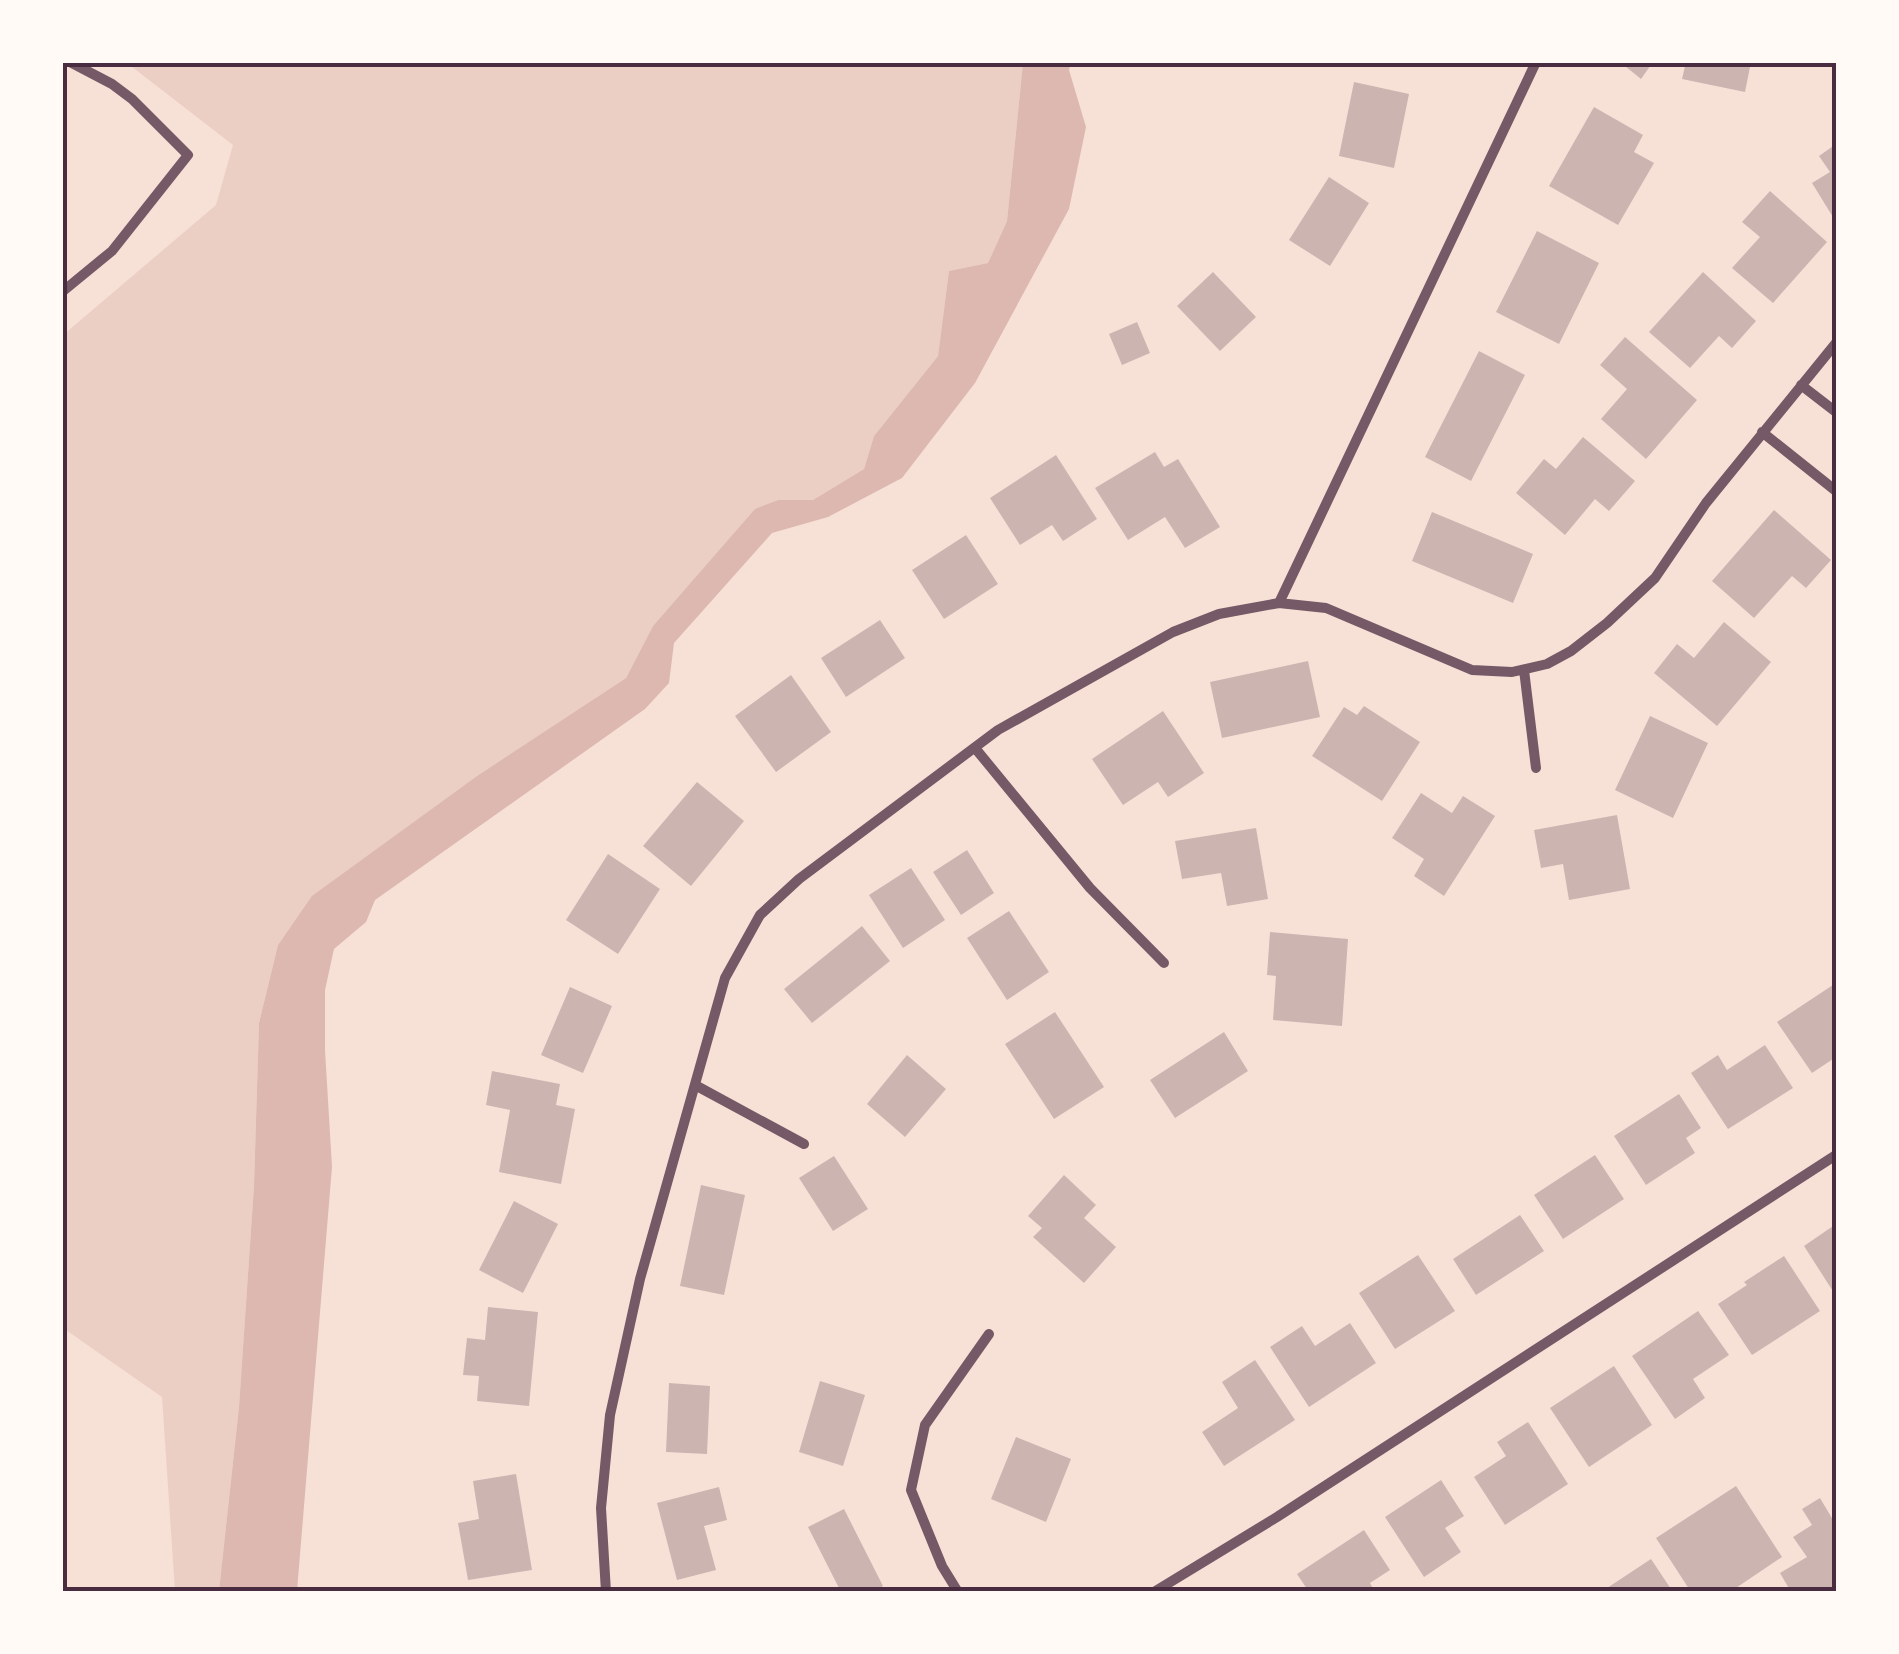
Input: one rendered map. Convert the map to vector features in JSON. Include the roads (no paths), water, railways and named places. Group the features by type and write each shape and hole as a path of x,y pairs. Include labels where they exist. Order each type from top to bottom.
{"street":[{"path":"62,292 112,251 188,155 132,99 70,62"},
{"path":"1279,602 1536,62"},
{"path":"606,1592 601,1508 610,1415 640,1279 725,978 760,915 798,879 998,730 1174,632 1219,614 1279,602 1326,608 1472,670 1524,670 1571,651 1655,578 1706,503 1836,343"},
{"path":"1800,385 1836,412"},
{"path":"1762,432 1836,491"},
{"path":"1524,670 1536,768"},
{"path":"974,748 1090,888 1164,963"},
{"path":"695,1085 804,1144"},
{"path":"1154,1592 1277,1517 1836,1155"},
{"path":"958,1592 942,1566 911,1490 926,1425 989,1334"}]}
